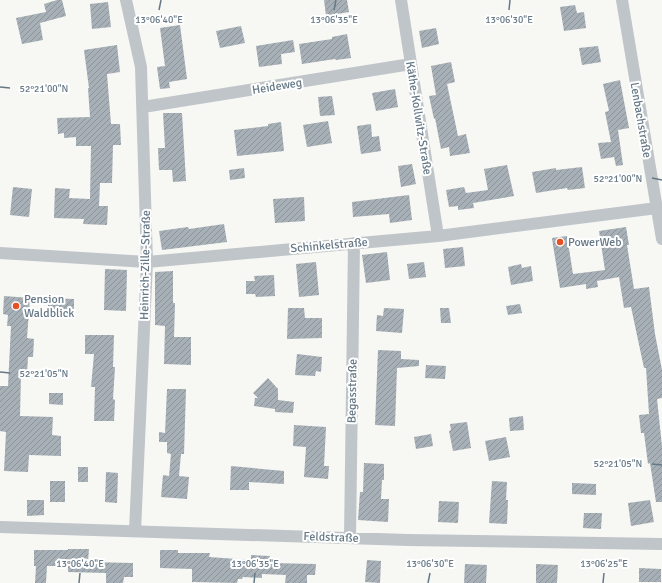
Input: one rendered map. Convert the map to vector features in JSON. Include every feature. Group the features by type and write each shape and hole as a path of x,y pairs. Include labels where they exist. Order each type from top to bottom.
{"street":[{"name":"Heinrich-Zille-Straße","path":"126,0 141,67 147,262 135,531"},
{"name":"Käthe-Kollwitz-Straße","path":"401,0 438,236"},
{"name":"Lenbachstraße","path":"622,0 662,239"},
{"name":"Heideweg","path":"143,107 411,64"},
{"name":"Schinkelstraße","path":"0,253 147,262 438,236 656,208"},
{"name":"Begasstraße","path":"350,538 354,243"},
{"name":"Feldstraße","path":"0,527 350,538 662,544"}],"building":[{"path":"62,0 66,16 40,23 43,40 22,44 16,18 46,12 44,4"},
{"path":"324,0 347,0 349,12 326,16"},
{"path":"108,2 111,27 92,29 90,4"},
{"path":"575,5 577,13 584,12 586,28 564,31 560,7"},
{"path":"180,25 187,79 169,82 170,88 160,89 157,67 165,66 160,28"},
{"path":"241,26 245,43 220,48 216,31"},
{"path":"436,28 439,44 422,48 419,31"},
{"path":"347,34 351,58 302,64 299,44 332,39 332,37"},
{"path":"293,40 295,52 281,54 282,64 259,67 256,46"},
{"path":"117,45 120,72 107,74 111,124 120,124 121,145 113,145 112,183 100,183 99,206 108,206 107,225 83,224 84,219 54,218 55,188 70,189 69,198 90,199 91,146 76,146 76,137 64,138 64,133 58,134 57,118 90,117 89,88 84,50"},
{"path":"598,46 601,62 582,65 579,48"},
{"path":"451,62 455,82 447,84 458,136 466,134 470,153 450,156 449,147 441,149 429,96 436,95 431,66"},
{"path":"620,80 629,128 618,130 623,165 616,166 614,157 601,159 598,143 611,142 605,112 609,111 603,84"},
{"path":"395,89 398,107 376,111 372,93"},
{"path":"332,96 335,115 320,116 318,97"},
{"path":"163,113 182,113 186,181 173,182 172,170 159,170 158,148 165,148"},
{"path":"328,121 332,143 307,147 303,125"},
{"path":"281,122 284,151 237,156 234,130 268,126 268,124"},
{"path":"371,124 372,137 379,136 381,151 361,154 357,126"},
{"path":"412,164 416,184 401,187 398,166"},
{"path":"507,165 514,196 473,203 474,208 458,210 458,206 449,207 446,190 464,187 466,193 488,190 484,169"},
{"path":"582,167 585,188 568,190 567,188 536,193 532,172 556,168 556,170"},
{"path":"244,168 245,178 230,180 229,170"},
{"path":"13,187 32,189 29,217 10,215"},
{"path":"409,195 412,220 390,223 389,214 353,217 352,202"},
{"path":"304,197 305,221 275,223 273,199"},
{"path":"224,224 227,242 162,250 159,231 188,227 189,229"},
{"path":"626,227 629,245 627,245 634,289 649,287 655,334 662,370 662,398 657,399 662,446 662,502 656,502 650,463 648,464 644,433 641,433 639,415 649,414 646,368 644,368 631,307 624,308 619,277 597,281 598,287 586,289 586,284 560,288 552,238 567,236 573,274 605,270 599,231"},
{"path":"463,247 465,266 445,268 443,249"},
{"path":"387,252 390,280 366,283 362,255"},
{"path":"316,262 319,295 299,297 296,264"},
{"path":"424,262 426,277 409,279 407,264"},
{"path":"521,264 522,268 531,266 533,281 511,285 508,267"},
{"path":"105,269 127,270 126,311 104,310"},
{"path":"173,271 173,303 175,303 174,337 191,337 191,365 164,364 165,326 155,325 155,272"},
{"path":"274,275 275,296 256,297 255,294 246,294 246,281 255,281 254,276"},
{"path":"4,296 30,298 27,338 34,339 33,357 28,357 27,374 21,373 20,416 53,417 52,435 61,436 61,456 29,455 28,472 4,471 6,432 0,431 0,386 8,386 11,326 7,326 8,315 3,314"},
{"path":"48,298 74,299 74,316 48,316"},
{"path":"520,304 522,313 508,315 506,306"},
{"path":"288,308 304,308 305,318 322,318 322,338 287,339"},
{"path":"384,308 404,309 402,333 376,331 377,315 383,316"},
{"path":"440,308 449,308 451,323 441,323"},
{"path":"85,335 114,335 114,421 94,421 95,387 91,387 94,354 85,354"},
{"path":"378,350 401,351 401,359 419,360 419,366 397,368 395,426 375,425"},
{"path":"297,354 322,357 321,372 316,371 315,376 295,375"},
{"path":"426,365 446,366 445,379 425,378"},
{"path":"268,378 278,389 278,400 294,402 293,413 275,412 275,409 254,406 255,398 258,398 253,393"},
{"path":"167,389 186,389 184,454 181,454 179,476 189,477 187,499 161,497 163,475 169,476 171,454 167,453 167,442 159,442 159,432 165,433"},
{"path":"49,393 63,393 63,405 49,404"},
{"path":"523,416 524,430 510,431 509,418"},
{"path":"467,422 471,448 453,451 449,431 451,430 450,424"},
{"path":"294,425 326,427 324,466 329,466 328,479 304,477 306,447 293,446"},
{"path":"431,434 433,446 416,449 414,437"},
{"path":"506,437 510,457 489,461 485,441"},
{"path":"364,463 384,464 384,480 382,480 381,499 389,499 388,522 358,520 360,492 363,492"},
{"path":"231,466 284,471 284,484 249,482 249,490 230,490"},
{"path":"78,467 88,467 88,482 78,482"},
{"path":"106,472 118,473 117,503 105,502"},
{"path":"50,481 65,481 65,502 50,502"},
{"path":"492,481 507,482 507,524 489,523"},
{"path":"572,483 596,484 596,495 572,494"},
{"path":"27,500 44,500 44,515 27,516"},
{"path":"650,500 654,522 631,526 628,503"},
{"path":"439,501 459,502 458,523 438,522"},
{"path":"584,513 602,513 601,529 583,528"},
{"path":"89,549 88,562 133,563 133,577 124,577 123,583 106,583 106,573 68,572 68,566 47,566 46,583 35,583 36,566 34,566 34,550"},
{"path":"160,550 178,550 178,553 210,553 209,557 251,560 251,555 270,556 270,563 316,564 315,575 307,575 307,583 285,583 286,575 262,574 262,578 243,577 242,579 238,579 237,583 192,582 192,569 160,568"},
{"path":"367,560 381,561 380,583 365,582"},
{"path":"465,564 487,565 486,583 464,583"},
{"path":"536,564 558,565 557,583 536,583"},
{"path":"639,568 661,569 661,582 639,582"}],"place":[{"name":"PowerWeb","path":"560,242"},
{"name":"Pension Waldblick","path":"16,306"}]}
